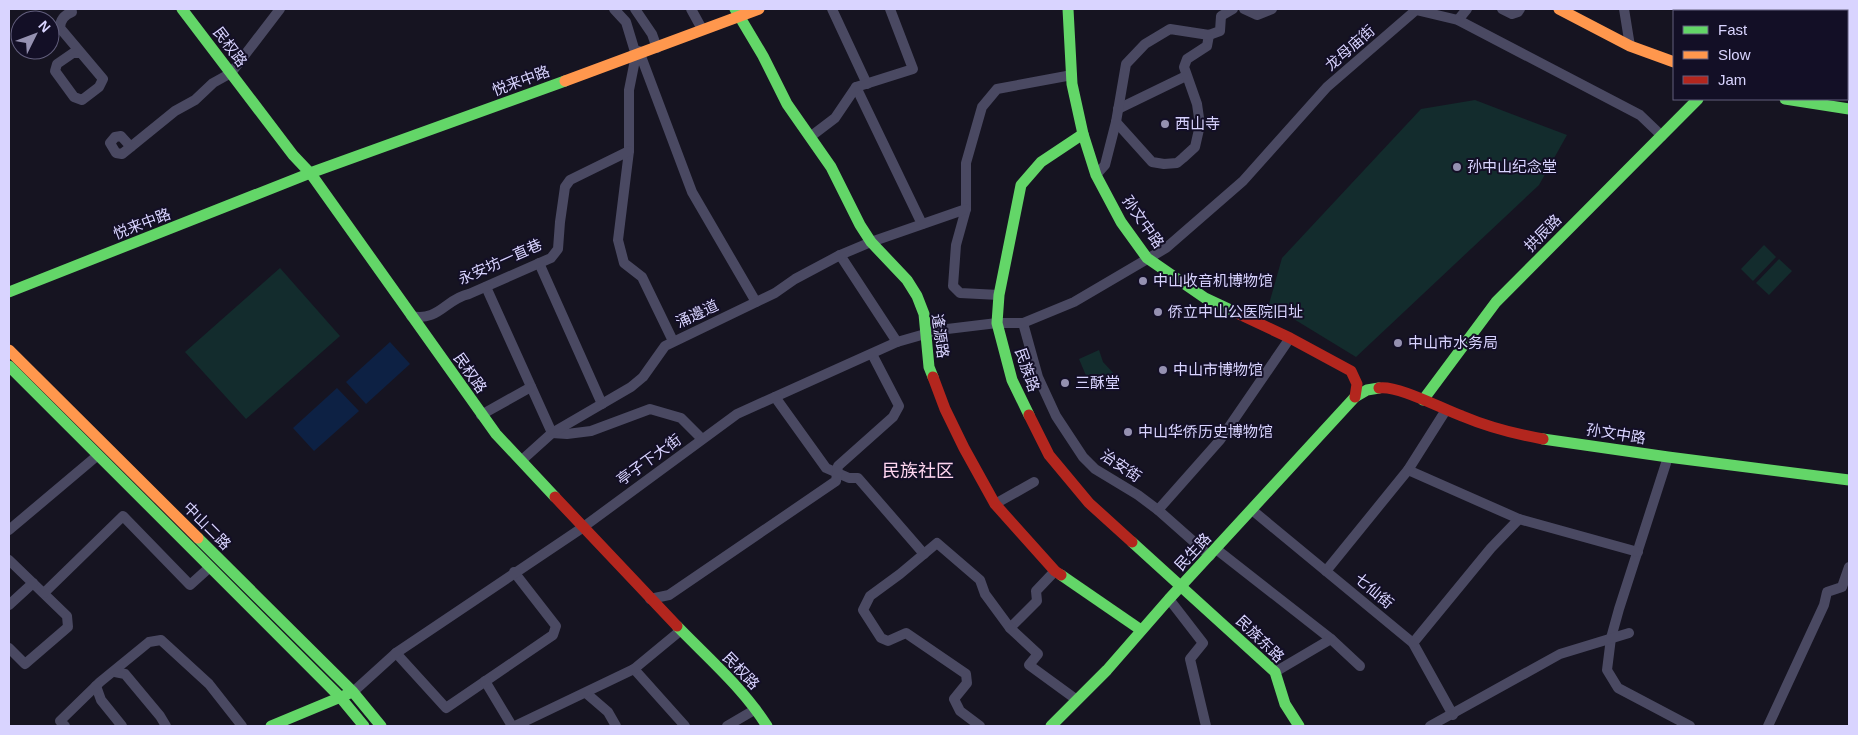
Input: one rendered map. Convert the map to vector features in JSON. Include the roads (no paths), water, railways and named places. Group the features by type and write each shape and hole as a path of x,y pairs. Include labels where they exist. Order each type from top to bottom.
{"street":[{"path":"71,9 72,12 66,15 60,23 60,28 103,79 99,87 82,100 74,96 55,71 57,64 73,53 81,53"},
{"name":"民权路","path":"182,9 292,155 311,172 496,434 680,631 736,686 756,709 767,726"},
{"path":"131,148 121,136 115,137 110,144 116,153 122,154 131,148 175,111 195,100 213,83 231,73 280,9"},
{"path":"614,9 626,22 692,192 756,302"},
{"path":"635,9 652,34 657,48"},
{"path":"690,9 702,29"},
{"name":"悦来中路","path":"9,287 311,172 657,48 737,13 759,9"},
{"path":"832,9 867,84"},
{"path":"810,137 835,118 856,87 912,68 890,9"},
{"name":"孙文中路","path":"1068,9 1072,75 1083,134 1096,175 1121,222 1147,258 1205,298 1290,338 1350,371 1357,380 1357,391 1354,397"},
{"path":"1096,175 1105,165 1116,122 1126,64 1145,44 1170,29 1209,35 1220,31 1221,16 1233,9"},
{"path":"1244,9 1257,15 1272,9"},
{"path":"1458,20 1467,9"},
{"path":"1502,9 1512,14 1520,9"},
{"path":"1559,9 1630,46 1673,62"},
{"path":"1624,9 1630,46"},
{"path":"1685,10 1731,9"},
{"name":"龙母庙街","path":"1022,323 1074,302 1166,248 1243,181 1327,87 1415,10 1458,20 1640,115 1662,136"},
{"name":"逢源路","path":"737,13 763,56 787,104 831,166 860,224 872,242 907,280 917,296 924,314 929,367 945,409 964,448 996,504 1055,571 1141,630"},
{"path":"1116,122 1152,162 1164,164 1177,163 1195,147 1200,125 1197,104 1184,67 1187,59 1207,46 1209,35"},
{"path":"639,53 629,90 629,151 618,240 624,263 642,277 673,341"},
{"path":"999,295 960,293 953,286 956,245 966,209 966,163 982,107 997,88 1072,75"},
{"path":"1118,109 1186,76"},
{"path":"856,87 922,224"},
{"path":"1792,100 1849,109"},
{"name":"拱辰路","path":"1423,400 1496,302 1662,136 1694,101"},
{"name":"民族路","path":"1083,134 1042,162 1021,185 999,295 997,323 1012,380 1049,455 1089,503 1182,586"},
{"name":"永安坊一直巷","path":"411,316 422,318 435,314 459,296 470,294 551,258 558,249 565,187 570,180 629,151"},
{"name":"悦来中路","path":"9,292 311,172"},
{"name":"涌邊道","path":"522,460 552,433 631,388 643,377 665,346 673,341 775,293 794,279 840,255 966,209"},
{"path":"840,255 897,342"},
{"path":"540,263 602,404"},
{"path":"486,287 552,433 567,434 591,431 650,409 681,418 702,439"},
{"name":"亭子下大街","path":"353,692 396,653 582,528 737,414 897,342 925,334 997,323 1022,323"},
{"name":"治安街","path":"1022,323 1038,377 1056,416 1083,457 1095,469 1138,495 1213,552 1291,607 1331,639 1360,666"},
{"path":"1158,510 1220,440 1290,338"},
{"name":"中山二路","path":"9,350 353,692 381,726"},
{"path":"650,599 669,594 836,481 838,466 893,417 899,406 872,354"},
{"name":"中山二路","path":"9,366 340,697 364,726"},
{"path":"481,415 531,386"},
{"name":"孙文中路","path":"1354,397 1368,390 1386,387 1513,434 1668,458 1849,480"},
{"path":"775,397 826,468 849,478 858,478 924,554"},
{"name":"民生路","path":"1051,726 1107,670 1169,599 1354,397"},
{"path":"1326,571 1408,470 1446,410"},
{"path":"9,530 98,455"},
{"path":"1668,458 1611,638 1607,670 1618,688 1690,726"},
{"path":"1408,470 1519,519 1638,552"},
{"path":"996,504 1034,482"},
{"name":"七仙街","path":"1252,510 1413,643 1453,715"},
{"path":"44,593 123,516 190,585 210,567"},
{"path":"1413,643 1491,548 1519,519"},
{"path":"980,726 960,711 954,699 967,683 966,674 906,633 888,641 880,638 863,610 870,596 937,543 980,580 985,594 1010,628 1038,654 1029,665 1077,700"},
{"path":"9,560 68,616 68,627 25,664 9,648"},
{"path":"1768,726 1820,614 1827,592 1842,587 1849,567"},
{"path":"1010,628 1037,601 1036,591 1055,571"},
{"path":"396,653 446,708 553,636 556,626 514,572"},
{"path":"9,605 33,583"},
{"name":"民族东路","path":"1182,586 1275,672 1285,704 1299,726"},
{"path":"1169,599 1203,643 1190,659 1206,726"},
{"path":"485,681 514,726 634,669 680,631"},
{"path":"1430,726 1453,715 1560,654 1629,632"},
{"path":"1275,672 1331,639"},
{"path":"65,726 60,721 96,686 149,642 161,640 209,684 242,726"},
{"path":"634,669 685,726"},
{"path":"115,672 125,674 166,726"},
{"path":"96,686 101,700 122,726"},
{"path":"271,726 353,692"},
{"path":"586,693 608,712 616,726"},
{"path":"727,726 756,709"}],"water":[{"path":"390,342 410,364 366,404 346,382"},
{"path":"337,388 359,411 314,451 293,428"}],"place":[{"name":"西山寺","path":"1165,124"},
{"name":"孙中山纪念堂","path":"1457,167"},
{"name":"中山收音机博物馆","path":"1143,281"},
{"name":"侨立中山公医院旧址","path":"1158,312"},
{"name":"中山市水务局","path":"1398,343"},
{"name":"中山市博物馆","path":"1163,370"},
{"name":"三酥堂","path":"1065,383"},
{"name":"中山华侨历史博物馆","path":"1128,432"}],"district":[{"name":"民族社区","path":"918,471"}]}
